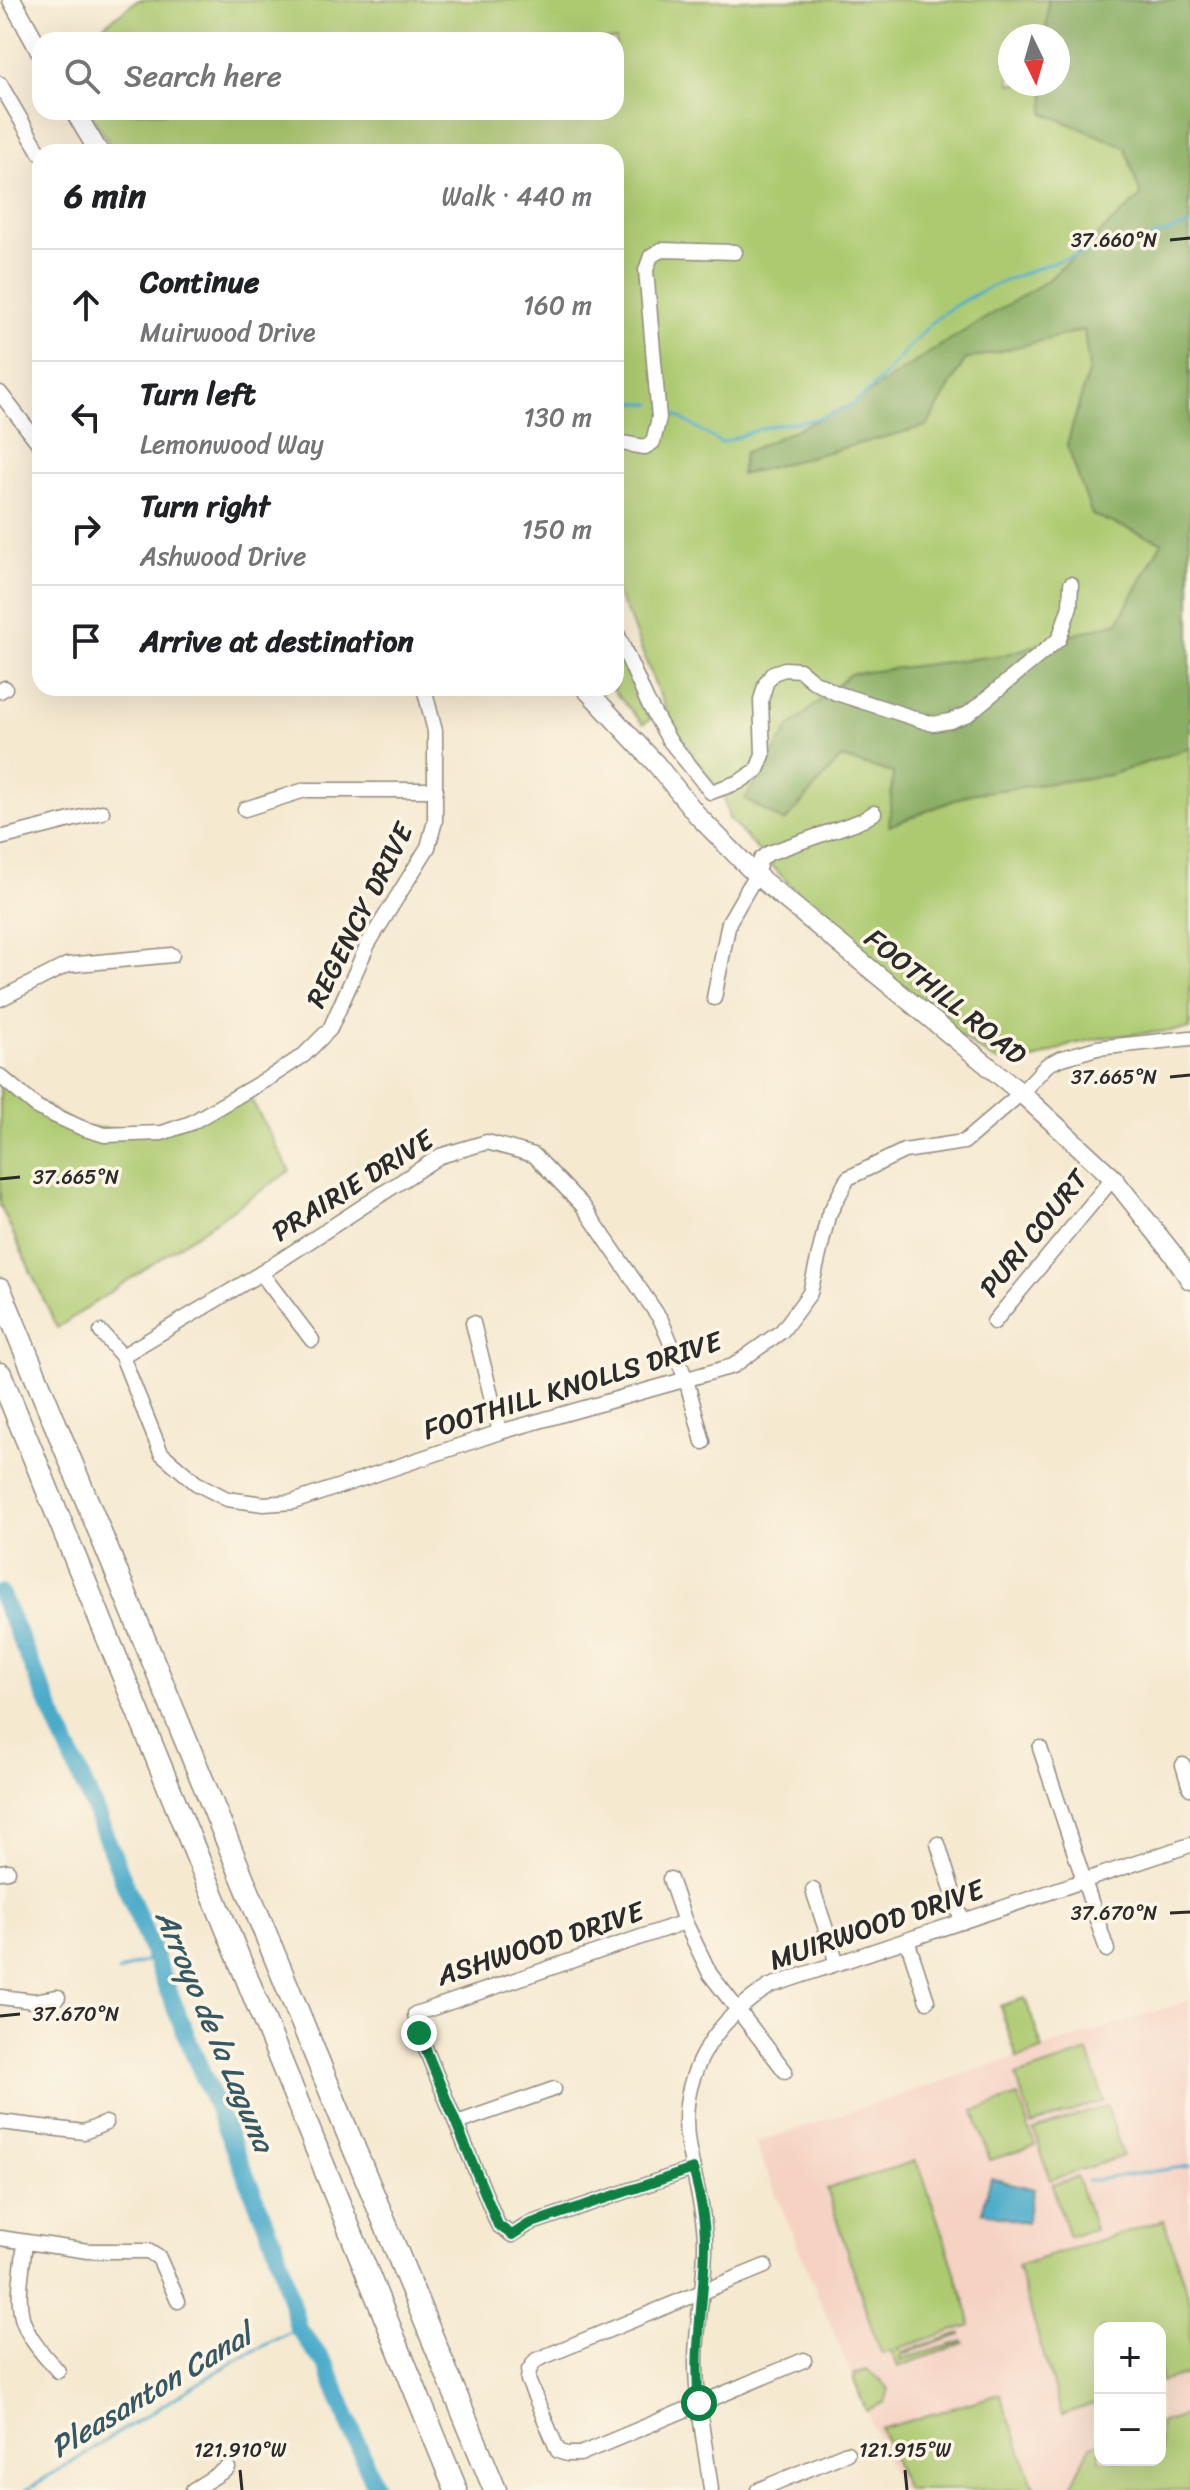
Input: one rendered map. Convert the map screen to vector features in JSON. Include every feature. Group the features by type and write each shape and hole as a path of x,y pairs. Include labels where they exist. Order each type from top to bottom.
{"highway":[{"path":"0,1290 495,2490"},
{"path":"0,1374 456,2490"}],"main road":[{"path":"12,0 32,36"},
{"path":"80,120 94,144"},
{"name":"FOOTHILL ROAD","path":"592,696 656,764 698,816 756,875 1021,1093 1113,1178 1190,1280"},
{"name":"FOOTHILL ROAD","path":"604,696 629,724 656,764"}],"street":[{"path":"0,84 35,144"},
{"path":"624,443 645,447 653,442 659,418 646,270 651,256 661,250 735,252"},
{"path":"0,393 32,435"},
{"path":"698,816 711,792 739,782 757,770 763,755 761,700 773,673 785,669 800,670 836,693 933,724 950,721 968,714 1059,639 1070,606 1071,584"},
{"path":"624,649 647,701 669,740 711,792"},
{"name":"REGENCY DRIVE","path":"0,1076 38,1108 82,1128 105,1135 162,1133 191,1123 304,1055 330,1029 368,944 428,847 435,821 436,790 435,731 426,696"},
{"path":"245,809 305,790 436,790"},
{"path":"0,838 102,812"},
{"path":"714,998 729,922 756,875 761,859 769,853 863,820 874,813"},
{"path":"0,999 67,965 172,955"},
{"name":"FOOTHILL KNOLLS DRIVE","path":"101,1332 122,1356 161,1453 196,1483 227,1499 264,1504 293,1502 500,1432 733,1366 782,1331 810,1293 828,1216 848,1178 904,1151 964,1142 1021,1093 1047,1065 1059,1059 1097,1048 1190,1038"},
{"name":"PRAIRIE DRIVE","path":"122,1356 261,1273 440,1156 487,1142 534,1155 583,1206 661,1320 686,1379 703,1442"},
{"name":"PURI COURT","path":"994,1322 1113,1178"},
{"path":"261,1273 312,1340"},
{"path":"473,1323 500,1432"},
{"path":"1040,1748 1107,1950"},
{"path":"1183,1765 1190,1788"},
{"path":"938,1844 962,1922"},
{"name":"MUIRWOOD DRIVE","path":"711,2490 696,2360 704,2222 686,2129 691,2083 702,2054 715,2033 737,2008 770,1986 1190,1845"},
{"path":"670,1879 685,1922 710,1974 785,2071"},
{"path":"813,1890 837,1963"},
{"name":"ASHWOOD DRIVE","path":"685,1922 428,2007 415,2014 419,2033 498,2225 512,2235 529,2224 693,2169"},
{"path":"907,1940 927,2001"},
{"path":"0,1997 34,2001 58,1997"},
{"path":"457,2123 554,2089"},
{"path":"0,2122 84,2132 106,2123"},
{"path":"0,2238 88,2251 148,2251 159,2258 178,2301"},
{"path":"25,2242 19,2302 23,2325 35,2346 58,2371"},
{"path":"765,2266 536,2360 529,2370 528,2380 558,2451 580,2454 804,2360"},
{"path":"758,2490 847,2453"},
{"path":"193,2490 228,2468"}],"shaded area":[{"path":"1190,2000 1190,2490 899,2490 755,2143"}],"green space":[{"path":"138,0 1190,0 1190,1029 1107,1037 1073,1044 1025,1063 995,1060 888,978 789,884 729,819 724,798 676,731 624,608 624,144 109,144 95,120 624,120 624,32 95,32"},
{"path":"1048,0 1190,0 1190,748 1110,775 970,794 889,826 893,773 841,758 785,822 745,799 789,728 850,674 1003,655 1118,622 1162,542 1092,515 1067,445 1089,369 1084,330 965,360 927,426 741,475 744,453 852,404 1048,280 1141,196 1125,147 1044,113 1045,96 1070,96 1070,24 1047,24"},
{"path":"624,654 652,718 643,724 618,696 624,696"},
{"path":"0,1077 81,1128 163,1130 246,1090 290,1171 57,1328 0,1205"},
{"path":"1025,1998 1043,2050 1017,2058 1000,2006"},
{"path":"1088,2052 1104,2101 1032,2125 1016,2076"},
{"path":"1018,2096 1035,2146 990,2160 974,2111"},
{"path":"1107,2106 1123,2156 1050,2180 1034,2130"},
{"path":"915,2161 922,2173 970,2325 896,2349 902,2352 961,2333 903,2354 900,2360 964,2343 898,2367 891,2351 882,2354 876,2341 827,2189"},
{"path":"1077,2177 1095,2229 1069,2237 1052,2185"},
{"path":"1164,2220 1190,2302 1190,2373 1166,2380 1166,2322 1094,2322 1094,2404 1062,2415 1017,2266"},
{"path":"867,2369 889,2389 885,2402 866,2411 854,2375"},
{"path":"1000,2394 1035,2490 906,2490 881,2429"},
{"path":"1190,2413 1190,2490 1072,2490 1094,2444 1094,2466 1166,2466 1166,2421"}],"water":[{"path":"991,2178 1034,2189 1026,2223 982,2212"}],"waterway":[{"path":"663,407 721,443 767,427 835,413 870,389 940,316 970,297 1050,264 1085,253 1130,245 1190,225"},
{"path":"624,402 652,404"},
{"name":"Arroyo de la Laguna","path":"0,1593 95,1810 276,2247 298,2328 327,2367 376,2490"},
{"path":"118,1972 155,1957"},
{"path":"1088,2181 1190,2166"},
{"name":"Pleasanton Canal","path":"26,2490 236,2360 298,2328"}],"route":[{"path":"419,2033 498,2225 512,2235 529,2224 693,2169 701,2200 705,2243 696,2360 699,2403"}]}
